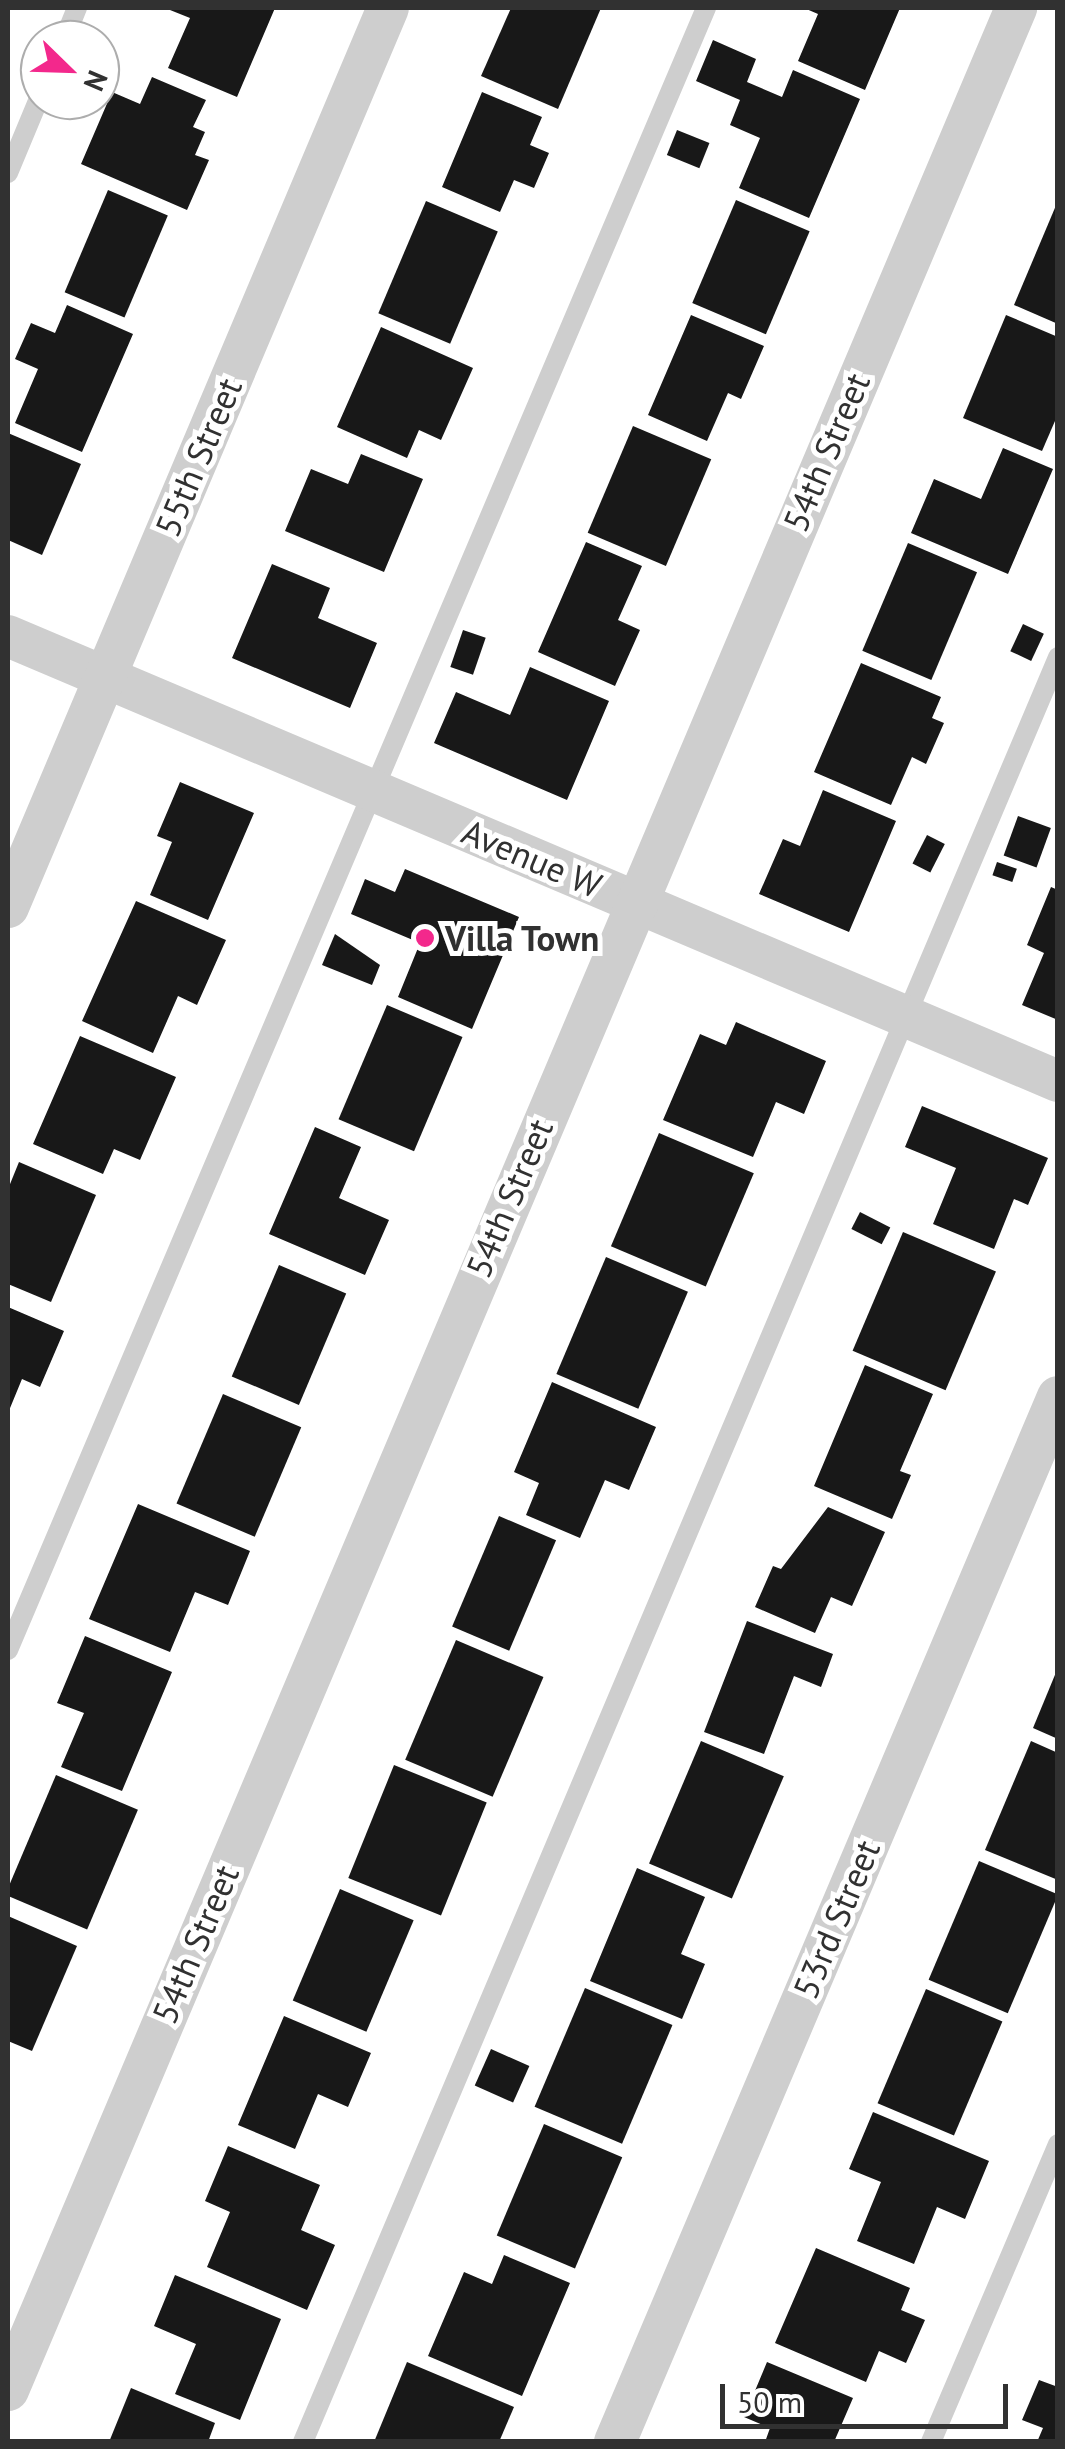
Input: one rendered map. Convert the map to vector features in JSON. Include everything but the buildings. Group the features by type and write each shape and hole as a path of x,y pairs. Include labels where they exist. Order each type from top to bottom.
{"street":[{"name":"55th Street","path":"8,907 388,8"},
{"name":"54th Street","path":"8,2390 634,902 1016,8"},
{"name":"Avenue W","path":"8,636 1058,1080"},
{"name":"53rd Street","path":"615,2442 1058,1396"}],"lane":[{"path":"8,1650 706,8"},
{"path":"8,173 30,120"},
{"path":"303,2442 1058,656"},
{"path":"931,2442 1058,2144"}],"place":[{"name":"Villa Town","path":"425,938"}]}
